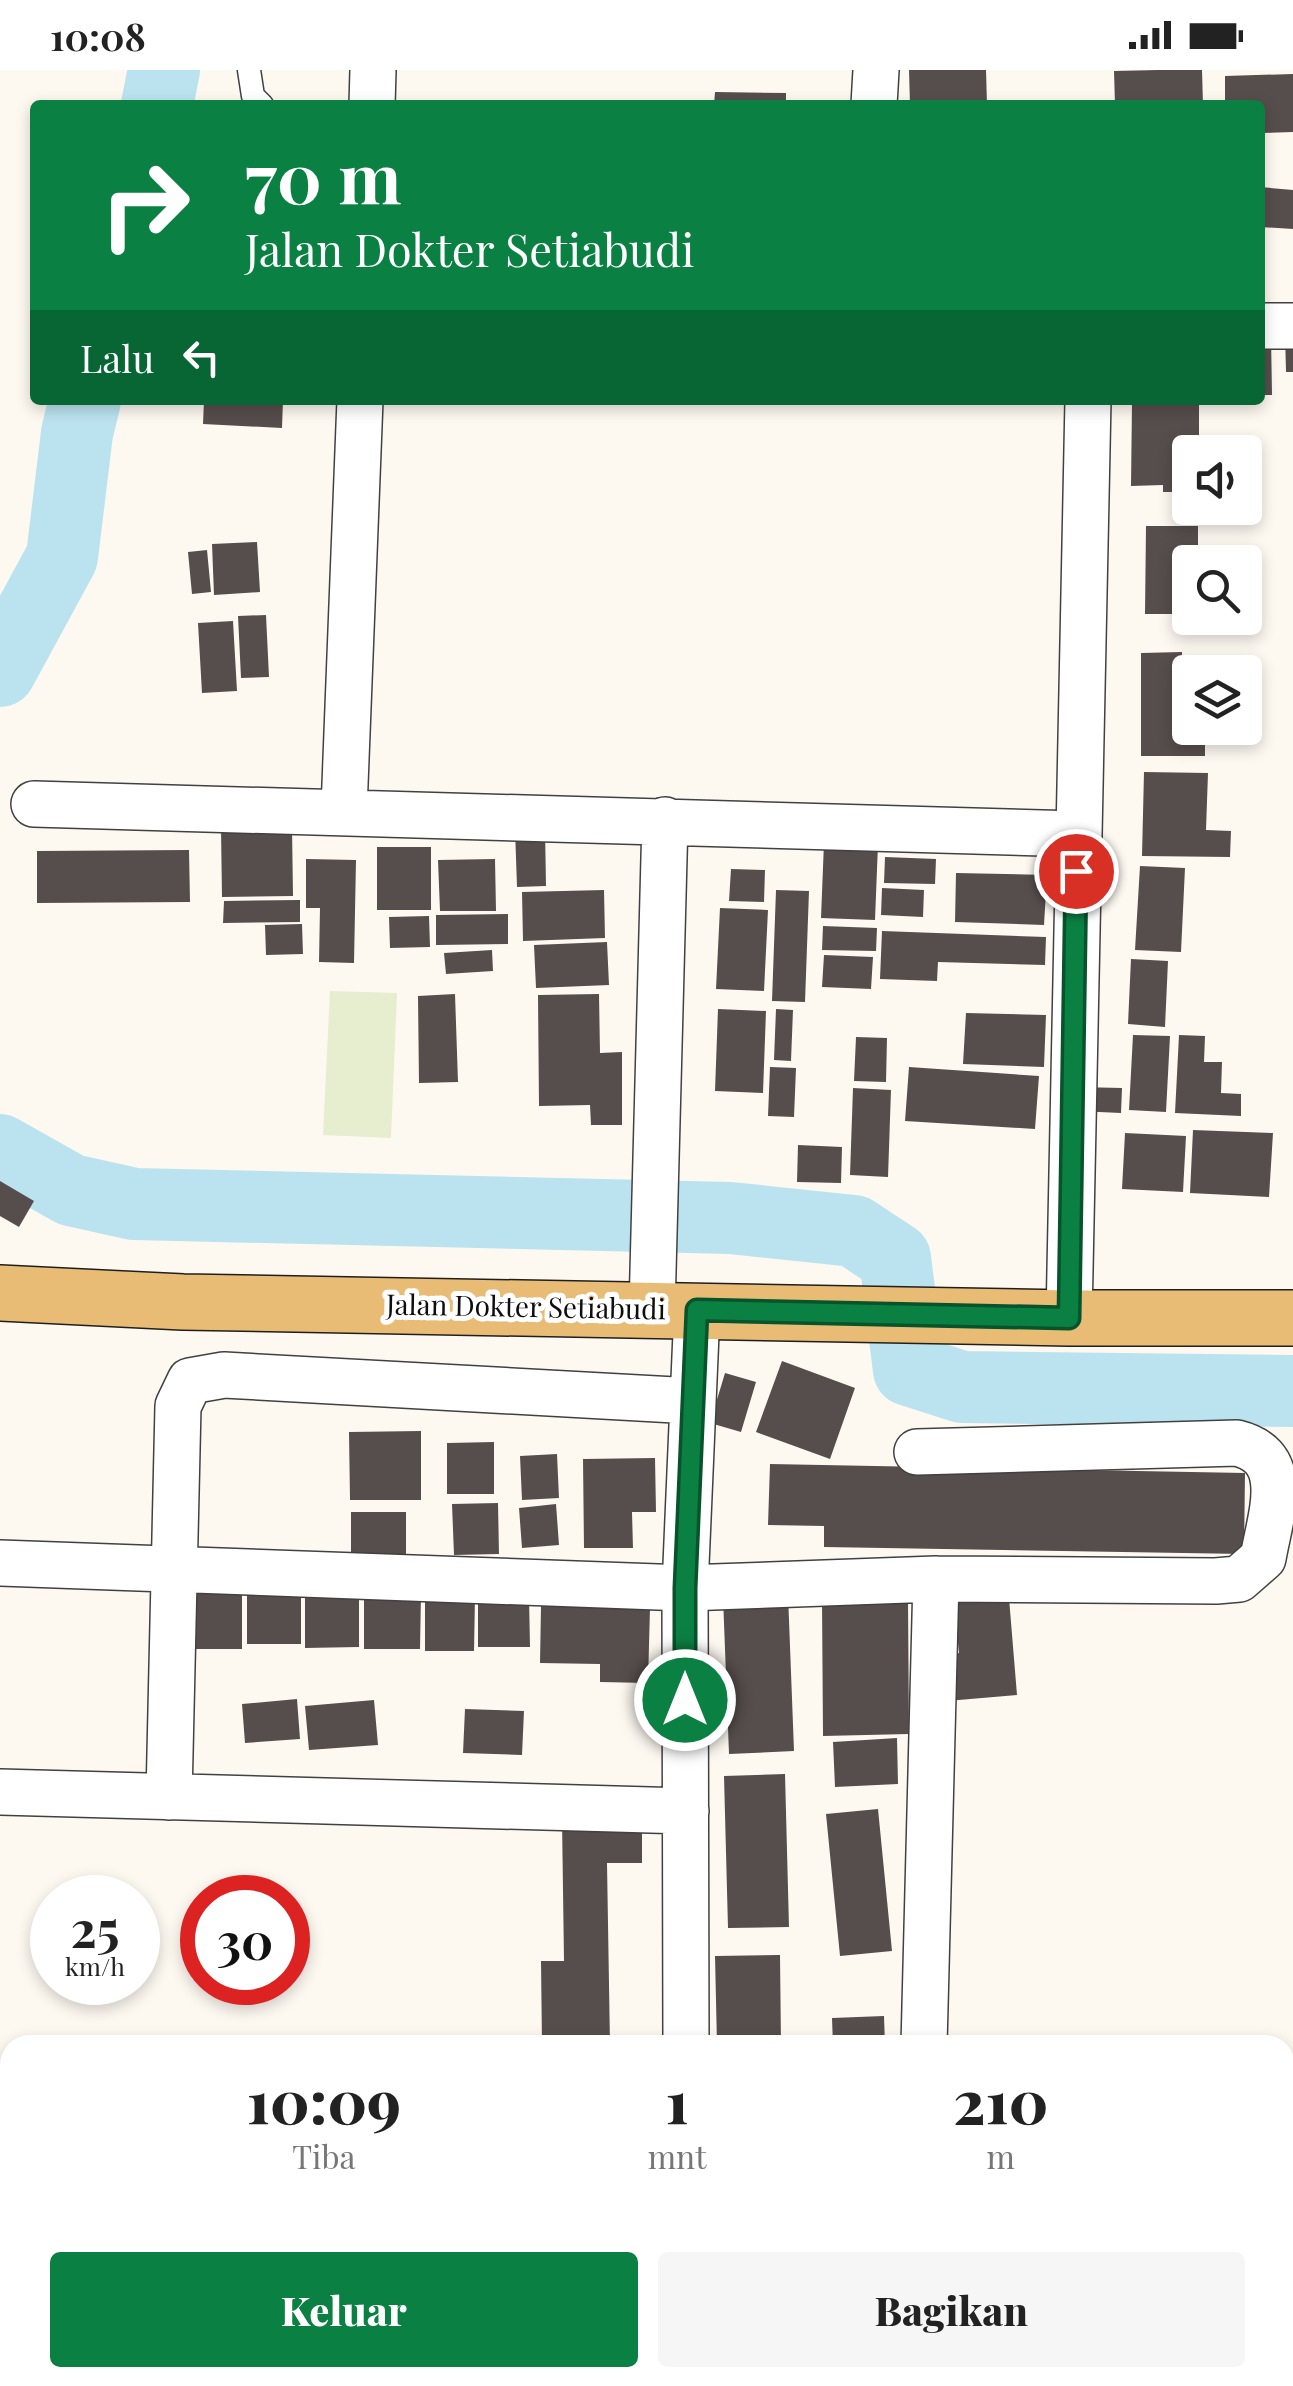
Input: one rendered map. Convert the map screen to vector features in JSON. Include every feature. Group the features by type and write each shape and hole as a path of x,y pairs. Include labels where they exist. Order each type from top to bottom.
{"main road":[{"name":"Jalan Dokter Setiabudi","path":"0,1293 184,1302 1069,1318 1293,1318"}],"street":[{"path":"372,100 373,70"},
{"path":"874,100 876,70"},
{"path":"1265,326 1293,326"},
{"path":"344,810 360,405"},
{"path":"1069,1318 1088,405"},
{"path":"34,804 1077,834"},
{"path":"665,820 653,1250 674,1310 693,1401 685,1588 686,2035"},
{"path":"169,1797 178,1406 190,1381 224,1375 693,1401"},
{"path":"0,1563 685,1588 936,1579 1239,1579 1264,1558 1274,1475 1268,1457 1257,1448 1237,1443 917,1452"},
{"path":"924,2035 936,1579"},
{"path":"0,1792 686,1811"}],"lane":[{"path":"249,70 257,100"}],"green space":[{"path":"330,991 397,993 391,1138 323,1135"}],"building":[{"path":"909,70 986,70 987,100 910,100"},
{"path":"1202,70 1203,100 1115,100 1114,71"},
{"path":"1293,74 1293,132 1265,133 1265,100 1225,100 1225,76"},
{"path":"715,92 786,93 786,100 714,100"},
{"path":"1265,187 1293,190 1293,229 1265,227"},
{"path":"1285,333 1293,333 1293,372 1286,372"},
{"path":"1265,336 1271,336 1272,395 1265,395"},
{"path":"204,405 283,405 282,428 203,424"},
{"path":"1132,405 1199,405 1199,435 1172,435 1172,492 1163,492 1163,485 1131,486"},
{"path":"1146,526 1198,526 1198,545 1172,545 1172,614 1145,614"},
{"path":"257,542 260,592 214,595 212,544"},
{"path":"207,550 211,592 192,594 188,552"},
{"path":"266,615 269,677 241,678 238,616"},
{"path":"233,621 237,691 202,693 198,623"},
{"path":"1182,652 1172,655 1172,745 1205,745 1205,756 1141,756 1141,653"},
{"path":"1144,772 1208,773 1206,830 1231,831 1230,857 1142,856"},
{"path":"292,827 293,896 222,897 221,829"},
{"path":"545,828 546,886 517,887 515,829"},
{"path":"824,842 878,844 875,920 821,918"},
{"path":"377,847 431,847 431,910 377,910"},
{"path":"189,850 190,902 37,903 37,851"},
{"path":"885,857 936,859 935,884 884,883"},
{"path":"306,859 356,860 354,963 319,962 320,908 306,908"},
{"path":"495,859 496,911 440,911 438,860"},
{"path":"1140,866 1185,868 1181,952 1135,950"},
{"path":"731,869 765,870 764,902 729,901"},
{"path":"956,873 1047,875 1044,925 955,922"},
{"path":"882,888 924,890 923,917 881,915"},
{"path":"604,890 605,938 523,941 522,892"},
{"path":"776,890 809,891 805,1002 772,1001"},
{"path":"300,900 300,922 223,923 224,901"},
{"path":"720,908 768,910 764,991 716,989"},
{"path":"508,914 508,944 436,945 436,915"},
{"path":"429,916 430,947 390,948 389,917"},
{"path":"302,924 303,954 266,955 265,925"},
{"path":"823,926 877,928 876,951 822,950"},
{"path":"882,931 1046,937 1045,965 938,962 937,981 880,979"},
{"path":"607,942 609,985 536,988 534,945"},
{"path":"492,950 493,971 446,974 444,953"},
{"path":"824,955 873,957 871,989 822,987"},
{"path":"1131,959 1168,961 1165,1027 1128,1024"},
{"path":"455,994 458,1082 419,1083 418,996"},
{"path":"599,994 600,1053 622,1052 622,1125 591,1125 590,1105 539,1106 538,995"},
{"path":"718,1009 766,1011 763,1093 715,1091"},
{"path":"776,1009 793,1010 791,1061 774,1060"},
{"path":"966,1013 1046,1015 1044,1067 963,1064"},
{"path":"1133,1035 1170,1036 1166,1112 1129,1110"},
{"path":"1179,1035 1205,1036 1204,1062 1222,1062 1221,1093 1241,1094 1241,1116 1175,1113"},
{"path":"856,1037 887,1038 886,1082 854,1081"},
{"path":"770,1067 796,1068 794,1117 768,1116"},
{"path":"909,1067 1039,1076 1035,1129 905,1121"},
{"path":"1078,1087 1122,1088 1121,1113 1077,1111"},
{"path":"853,1088 891,1090 888,1177 850,1175"},
{"path":"1193,1130 1273,1133 1269,1197 1190,1193"},
{"path":"1125,1133 1186,1136 1183,1192 1122,1189"},
{"path":"798,1145 842,1147 841,1183 797,1182"},
{"path":"0,1181 34,1201 19,1227 0,1216"},
{"path":"782,1361 855,1388 830,1459 756,1432"},
{"path":"725,1373 756,1382 741,1432 710,1423"},
{"path":"421,1431 421,1500 350,1500 349,1432"},
{"path":"494,1442 494,1494 447,1494 447,1443"},
{"path":"557,1454 559,1498 522,1500 520,1456"},
{"path":"655,1458 656,1512 632,1512 633,1548 584,1548 583,1459"},
{"path":"770,1464 1245,1473 1244,1554 824,1547 824,1526 768,1525"},
{"path":"498,1503 499,1554 454,1555 452,1504"},
{"path":"556,1504 559,1545 522,1548 519,1508"},
{"path":"351,1512 406,1512 406,1565 351,1565"},
{"path":"182,1590 242,1590 242,1649 183,1649"},
{"path":"247,1592 301,1592 301,1644 247,1644"},
{"path":"305,1594 359,1594 359,1647 305,1648"},
{"path":"421,1594 420,1649 364,1649 364,1595"},
{"path":"788,1594 794,1751 729,1754 723,1597"},
{"path":"425,1595 475,1596 474,1651 425,1651"},
{"path":"478,1597 529,1597 530,1647 478,1647"},
{"path":"1009,1598 1017,1695 947,1701 943,1655 959,1653 954,1603"},
{"path":"908,1599 909,1734 823,1736 822,1600"},
{"path":"541,1606 650,1608 648,1683 600,1682 600,1664 540,1663"},
{"path":"297,1699 300,1739 245,1743 242,1704"},
{"path":"374,1700 378,1745 309,1750 305,1706"},
{"path":"465,1709 524,1711 522,1755 463,1753"},
{"path":"897,1738 898,1784 835,1787 833,1742"},
{"path":"785,1774 789,1927 728,1928 724,1776"},
{"path":"878,1809 892,1951 840,1956 826,1814"},
{"path":"642,1817 642,1863 607,1863 610,2035 542,2035 541,1961 564,1961 562,1819"},
{"path":"780,1955 781,2035 717,2035 715,1956"},
{"path":"884,2016 885,2035 833,2035 832,2018"}],"waterway":[{"path":"158,100 164,70"},
{"path":"0,671 62,557 84,405"},
{"path":"0,1150 71,1190 134,1204 730,1218 854,1231 895,1258 909,1370 962,1387 1293,1391"}],"route":[{"path":"685,1700 685,1588 697,1310 1069,1318 1076,871"}]}
